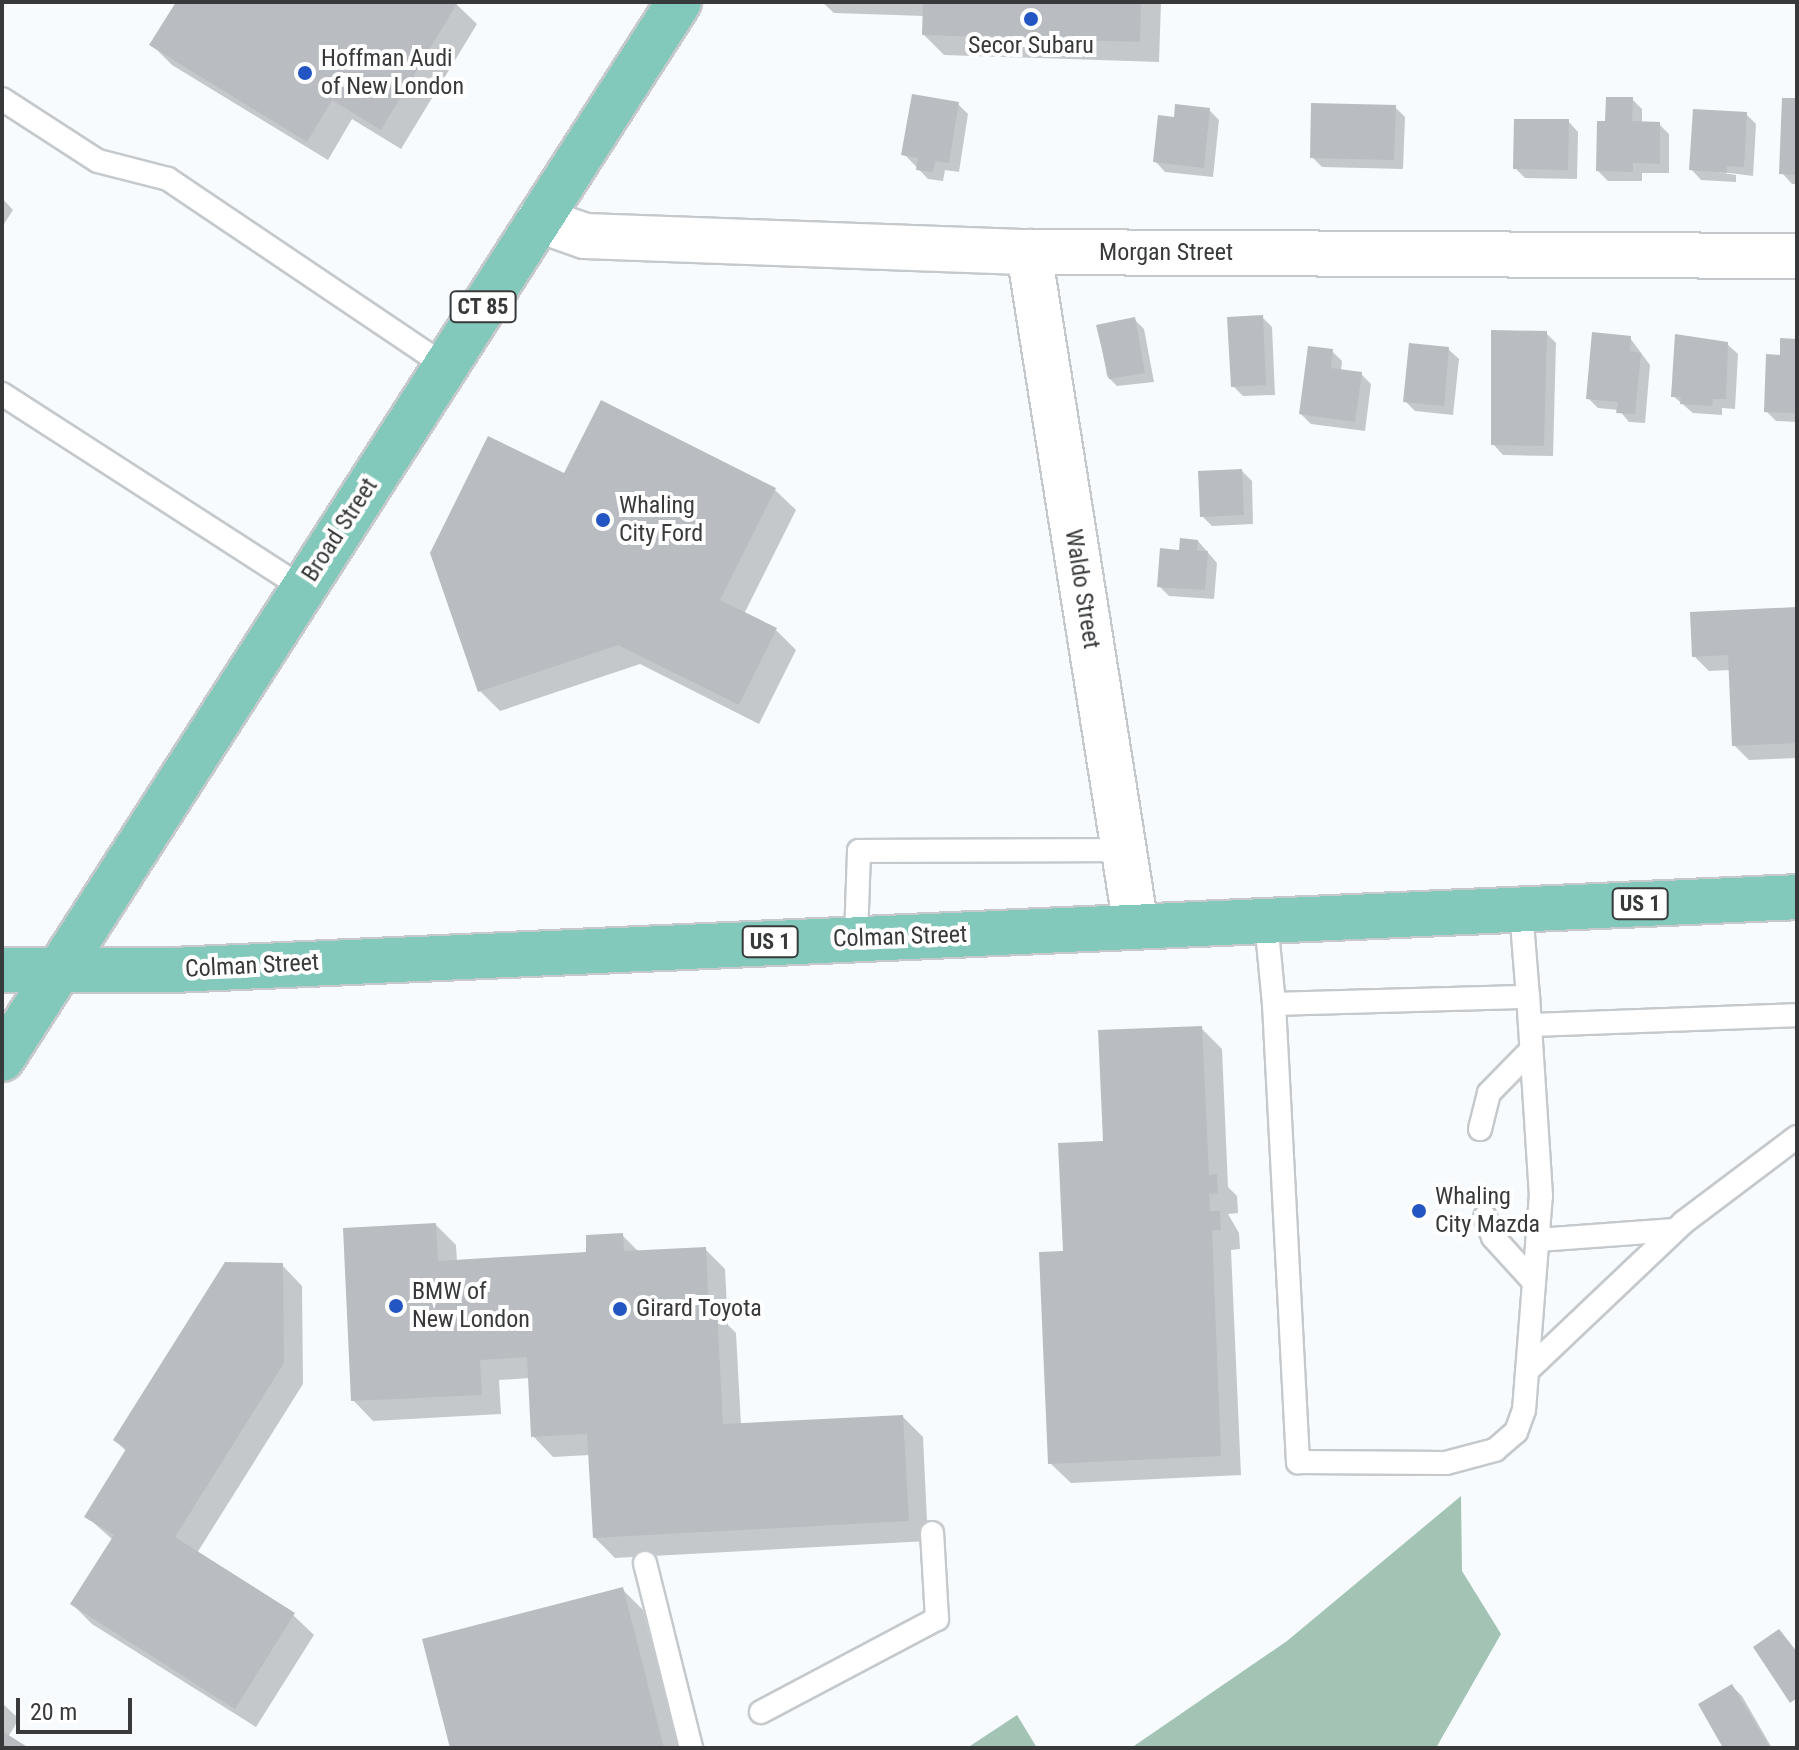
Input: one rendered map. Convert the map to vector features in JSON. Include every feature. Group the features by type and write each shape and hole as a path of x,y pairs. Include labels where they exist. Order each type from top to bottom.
{"main road":[{"name":"Broad Street","path":"2,1059 679,2"},
{"name":"Colman Street","path":"2,970 59,971 1797,897"}],"street":[{"name":"Morgan Street","path":"539,220 585,236 1029,252 1797,256"},
{"name":"Waldo Street","path":"1029,252 1136,927"}],"lane":[{"path":"2,99 98,161 168,179 445,366"},
{"path":"2,394 303,588"},
{"path":"856,938 859,851 1124,850"},
{"path":"1266,921 1274,1004 1298,1462 1446,1463 1495,1450 1516,1432 1528,1370 1541,1196 1521,910"},
{"path":"1274,1004 1528,997"},
{"path":"1530,1025 1797,1015"},
{"path":"1480,1129 1489,1093 1531,1050"},
{"path":"1528,1370 1675,1230 1797,1137"},
{"path":"1485,1217 1493,1237 1534,1282"},
{"path":"1538,1240 1675,1230"},
{"path":"761,1712 937,1619 932,1533"},
{"path":"645,1563 691,1748"}],"green space":[{"path":"1461,1496 1462,1571 1501,1634 1436,1748 1131,1748 1287,1641"},
{"path":"1017,1715 1037,1748 967,1748"}],"building":[{"name":"Hoffman Audi of New London","path":"176,2 458,2 381,130 332,100 307,142 149,45"},
{"name":"Secor Subaru","path":"923,2 1141,2 1140,42 922,35"},
{"path":"912,94 959,102 949,163 935,161 933,172 916,170 918,158 901,155"},
{"path":"1606,97 1633,97 1632,121 1660,122 1660,164 1633,163 1633,172 1596,171 1597,121 1605,121"},
{"path":"1782,98 1797,98 1797,175 1779,174"},
{"path":"1311,103 1396,105 1394,160 1310,158"},
{"path":"1175,104 1210,108 1204,168 1153,162 1158,115 1174,117"},
{"path":"1693,109 1747,112 1744,167 1727,166 1727,173 1689,170"},
{"path":"1514,119 1569,119 1568,170 1513,169"},
{"path":"1263,315 1266,385 1231,387 1227,317"},
{"path":"1135,317 1145,373 1109,379 1096,325"},
{"path":"1491,330 1547,331 1544,446 1491,445"},
{"path":"1592,332 1631,336 1630,351 1641,353 1635,414 1616,413 1618,402 1586,399"},
{"path":"1675,334 1728,342 1726,399 1713,399 1712,406 1680,404 1681,397 1671,397"},
{"path":"1780,338 1797,339 1797,413 1764,412 1766,354 1780,355"},
{"path":"1409,343 1449,347 1444,406 1403,402"},
{"path":"1308,346 1333,349 1331,368 1362,372 1355,422 1299,414"},
{"name":"Whaling City Ford","path":"601,400 776,488 720,600 777,628 739,705 618,645 478,692 430,553 488,436 564,473"},
{"path":"1242,469 1244,515 1200,517 1198,471"},
{"path":"1180,538 1198,540 1197,551 1208,551 1205,590 1157,587 1160,548 1179,550"},
{"path":"1797,607 1797,743 1732,746 1728,655 1692,657 1690,612"},
{"path":"1202,1026 1209,1175 1217,1174 1218,1193 1209,1194 1210,1211 1220,1211 1221,1230 1212,1230 1221,1456 1048,1464 1039,1252 1063,1251 1058,1143 1103,1141 1098,1030"},
{"path":"436,1223 438,1261 586,1252 586,1235 623,1233 624,1251 706,1247 709,1312 717,1311 723,1424 903,1415 909,1521 593,1538 587,1434 531,1437 527,1357 480,1360 482,1395 351,1401 343,1228"},
{"path":"225,1262 283,1263 284,1363 175,1537 295,1613 235,1709 70,1604 114,1535 84,1517 126,1449 113,1440"},
{"path":"623,1587 664,1748 450,1748 422,1639"},
{"path":"1779,1629 1797,1652 1797,1698 1790,1703 1753,1647"},
{"path":"1732,1684 1770,1748 1723,1748 1698,1704"},
{"path":"2,1731 29,1748 2,1748"}],"place":[{"name":"Secor Subaru","path":"1031,19"},
{"name":"Hoffman Audi of New London","path":"305,73"},
{"name":"Whaling City Ford","path":"603,520"},
{"name":"Whaling City Mazda","path":"1419,1211"},
{"name":"BMW of New London","path":"396,1306"},
{"name":"Girard Toyota","path":"620,1309"}]}
